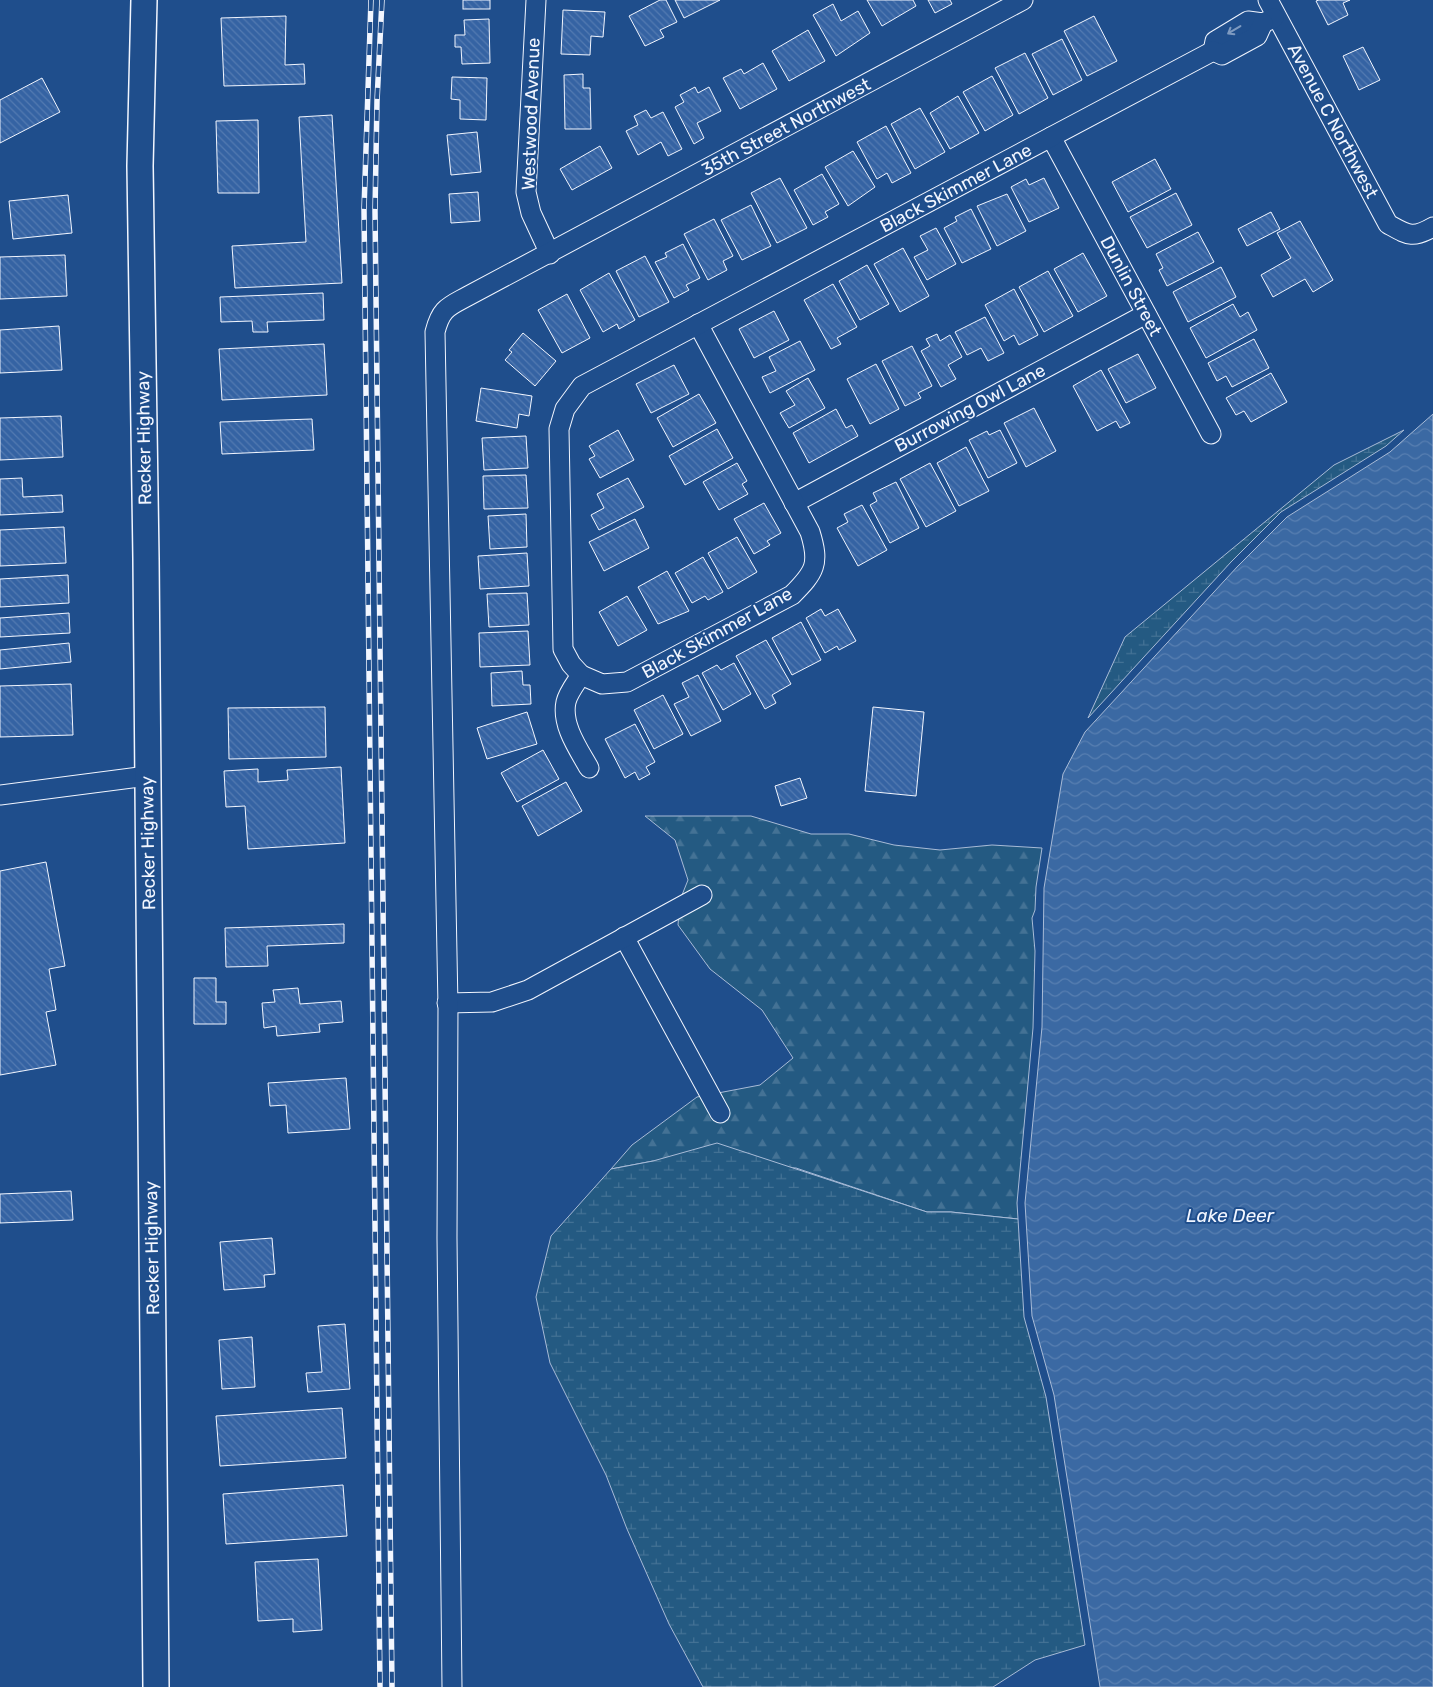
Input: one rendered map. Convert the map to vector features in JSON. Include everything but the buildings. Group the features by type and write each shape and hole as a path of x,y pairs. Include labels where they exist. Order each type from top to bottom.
{"main road":[{"name":"Recker Highway","path":"144,0 140,166 156,1687"}],"street":[{"name":"Westwood Avenue","path":"536,0 526,192 531,213 550,254"},
{"name":"35th Street Northwest","path":"452,1687 447,1238 448,1003 435,332 439,316 448,308 1023,0"},
{"name":"Black Skimmer Lane","path":"698,324 810,532 816,553 810,576 792,595 627,682 602,684 580,675 571,664 563,649 560,429 565,409 582,386 698,324 1213,51 1222,55 1257,36 1269,13"},
{"name":"Avenue C Northwest","path":"1269,13 1388,224 1406,234 1419,235 1433,227"},
{"name":"Dunlin Street","path":"1051,137 1211,434"},
{"name":"Burrowing Owl Lane","path":"794,503 1146,314"},
{"path":"580,675 566,702 566,716 571,735 589,768"},
{"path":"0,795 147,776"},
{"path":"448,1003 492,1002 528,990 702,895"},
{"path":"624,937 720,1114"}],"green space":[{"path":"1404,430 1386,446 1281,512 1231,562 1088,718 1125,637 1334,465"},
{"path":"645,816 751,816 811,834 849,834 894,845 940,850 992,845 1042,848 1036,887 1035,910 1032,918 1035,951 1033,1028 1017,1203 1018,1219 951,1212 927,1212 796,1168 653,1161 611,1169 632,1145 697,1097 760,1085 793,1058 762,1010 710,969 678,925 680,900 688,880 675,840"},
{"path":"717,1143 927,1212 951,1212 1018,1219 1024,1317 1046,1397 1085,1645 1035,1660 993,1687 703,1687 669,1624 627,1529 606,1475 550,1363 536,1297 551,1236 611,1169 653,1161"}],"water":[{"name":"Lake Deer","path":"1433,414 1433,1687 1100,1687 1054,1395 1032,1316 1025,1203 1042,1027 1044,888 1063,774 1085,732 1237,567 1287,517 1390,452"}],"railway":[{"path":"371,0 364,209 380,1687"},
{"path":"382,0 377,101 375,211 392,1687"}]}
